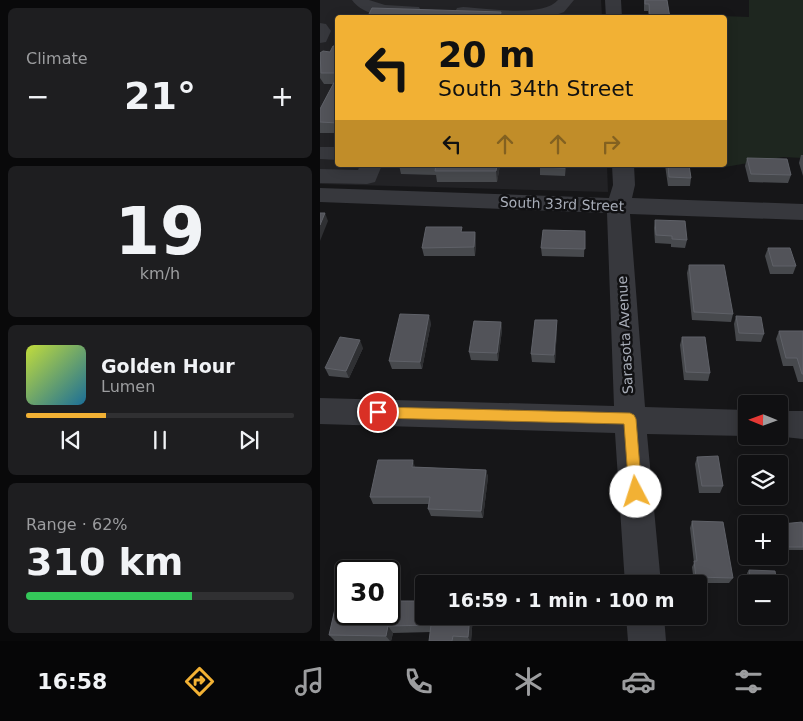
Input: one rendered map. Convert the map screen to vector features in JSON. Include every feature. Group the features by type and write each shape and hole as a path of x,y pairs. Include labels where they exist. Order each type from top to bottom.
{"street":[{"path":"360,0 362,4 378,9 425,12"},
{"path":"445,12 534,14 553,12 563,6 566,0"},
{"path":"613,0 614,15"},
{"path":"320,28 322,31 320,38"},
{"path":"320,153 335,154"},
{"name":"Sarasota Avenue","path":"623,167 624,185 618,206 630,419 642,575"},
{"path":"320,176 366,179"},
{"name":"South 33rd Street","path":"320,195 366,179 618,206 803,212"},
{"path":"320,411 738,423"},
{"path":"788,424 803,425"},
{"path":"646,625 647,641"}],"shaded area":[{"path":"320,0 601,0 602,15 335,15 335,167 607,167 608,192 320,184"},
{"path":"749,0 803,0 803,158 783,157 727,167 727,16 749,17"}],"building":[{"path":"645,0 667,0 670,15 650,15 649,4 645,4"},
{"path":"372,8 501,12 500,15 368,15"},
{"path":"333,46 335,46 335,73 321,73 320,53 323,51 330,52"},
{"path":"335,81 335,123 320,122 320,109"},
{"path":"747,158 787,159 791,175 751,174"},
{"path":"436,167 497,167 496,171 435,171"},
{"path":"668,167 689,167 691,178 669,177"},
{"path":"320,213 325,213 320,225"},
{"path":"655,220 685,221 687,240 672,239 672,236 656,235"},
{"path":"426,227 462,227 461,232 475,232 474,247 422,248"},
{"path":"543,230 585,231 585,249 541,248"},
{"path":"768,248 790,248 796,266 773,266"},
{"path":"689,265 724,265 733,314 694,312"},
{"path":"400,314 429,315 420,362 389,361"},
{"path":"736,316 761,317 764,334 739,333"},
{"path":"535,320 557,320 554,355 531,354"},
{"path":"474,321 501,322 497,353 469,352"},
{"path":"779,331 803,331 803,374 797,358 786,358"},
{"path":"340,337 360,340 346,371 325,368"},
{"path":"682,337 705,337 710,373 686,372"},
{"path":"718,456 723,486 702,486 697,457"},
{"path":"378,460 413,460 412,467 486,470 481,511 428,509 430,497 370,497"},
{"path":"692,521 723,522 733,578 696,575 694,561 697,561"},
{"path":"802,522 803,547 789,547 788,523"},
{"path":"749,570 775,571 776,575 750,575"},
{"path":"400,601 415,601 415,625 431,625 388,626 386,636 329,635 335,609 335,625 400,625"},
{"path":"431,625 469,625 468,637 453,636 452,641 429,641"}],"route":[{"path":"378,412 630,419 636,492"}]}
